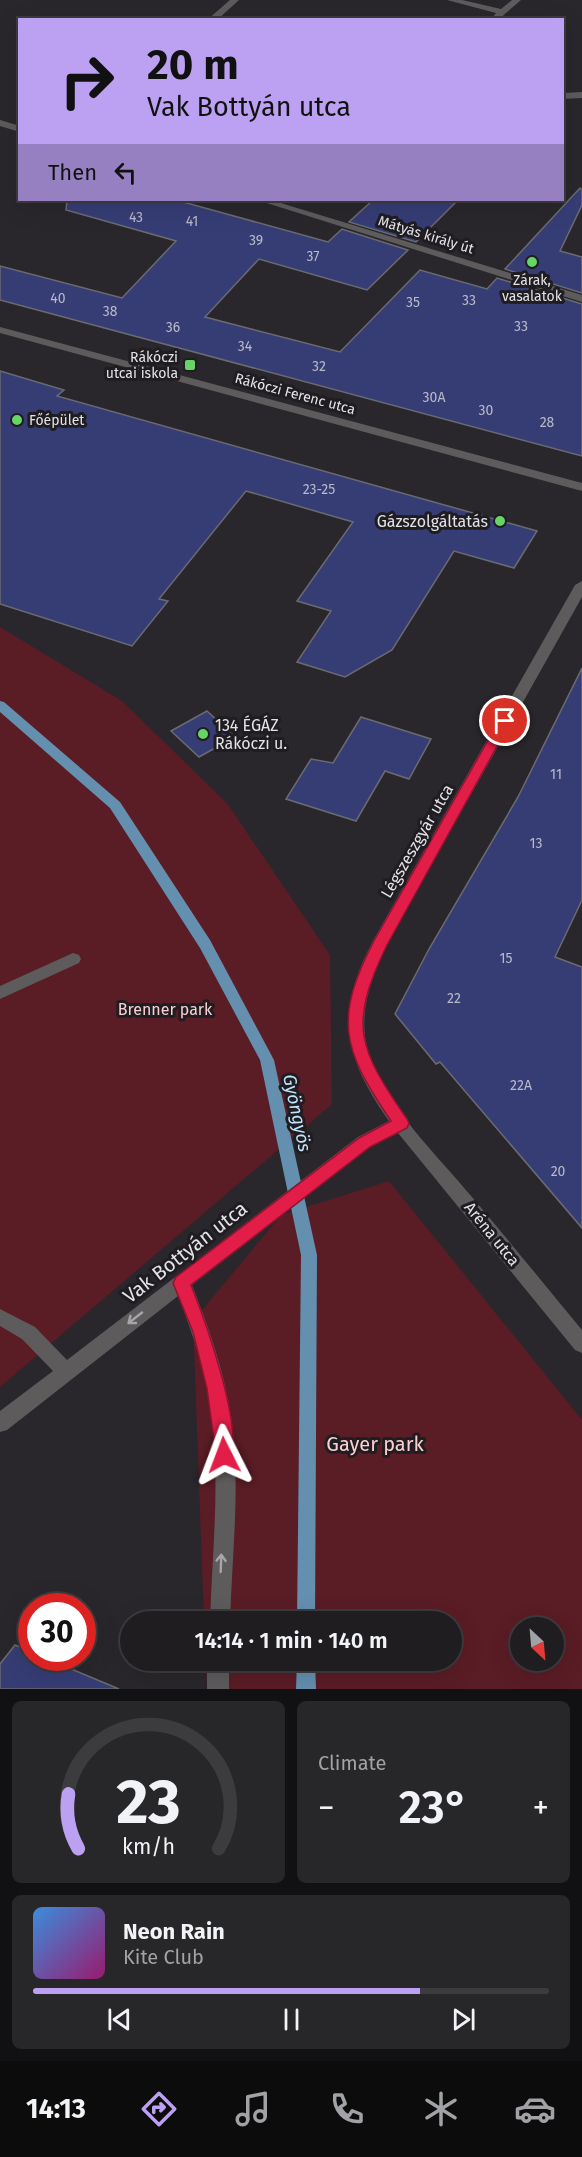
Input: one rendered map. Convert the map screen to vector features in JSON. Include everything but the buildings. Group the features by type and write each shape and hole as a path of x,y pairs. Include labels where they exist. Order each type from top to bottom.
{"street":[{"path":"213,18 234,0"},
{"path":"451,0 503,12"},
{"path":"497,18 518,0"},
{"path":"564,96 582,95"},
{"path":"0,123 18,128"},
{"name":"Mátyás király út","path":"270,201 582,299"},
{"name":"Rákóczi Ferenc utca","path":"0,330 582,487"},
{"name":"Légszeszgyár utca","path":"401,1123 370,1078 357,1040 355,1017 364,977 397,912 582,585"},
{"path":"0,993 73,959"},
{"name":"Vak Bottyán utca","path":"0,1423 364,1142 401,1123"},
{"name":"Aréna utca","path":"401,1123 582,1344"},
{"path":"182,1283 202,1332 216,1389 224,1437 219,1611"},
{"path":"0,1317 17,1323 42,1343 66,1372"},
{"path":"218,1671 218,1689"}],"green space":[{"name":"Brenner park","path":"0,627 122,701 227,803 330,955 332,1104 0,1387"},
{"name":"Gayer park","path":"389,1181 582,1420 582,1689 207,1689 206,1671 462,1671 462,1611 204,1611 193,1321 281,1215"}],"waterway":[{"name":"Gyöngyös","path":"0,705 115,805 205,944 267,1060 309,1255 306,1611"},
{"name":"Gyöngyös","path":"306,1671 306,1689"}],"place":[{"name":"Zárak, vasalatok","path":"532,262"},
{"name":"Rákóczi utcai iskola","path":"190,365"},
{"name":"Főépület","path":"17,420"},
{"name":"Gázszolgáltatás","path":"500,521"},
{"name":"134 ÉGÁZ Rákóczi u.","path":"203,734"}],"route":[{"path":"224,1455 224,1437 216,1389 202,1332 182,1283 364,1142 401,1123 370,1078 361,1056 355,1017 359,995 364,977 380,943 505,721"}]}
